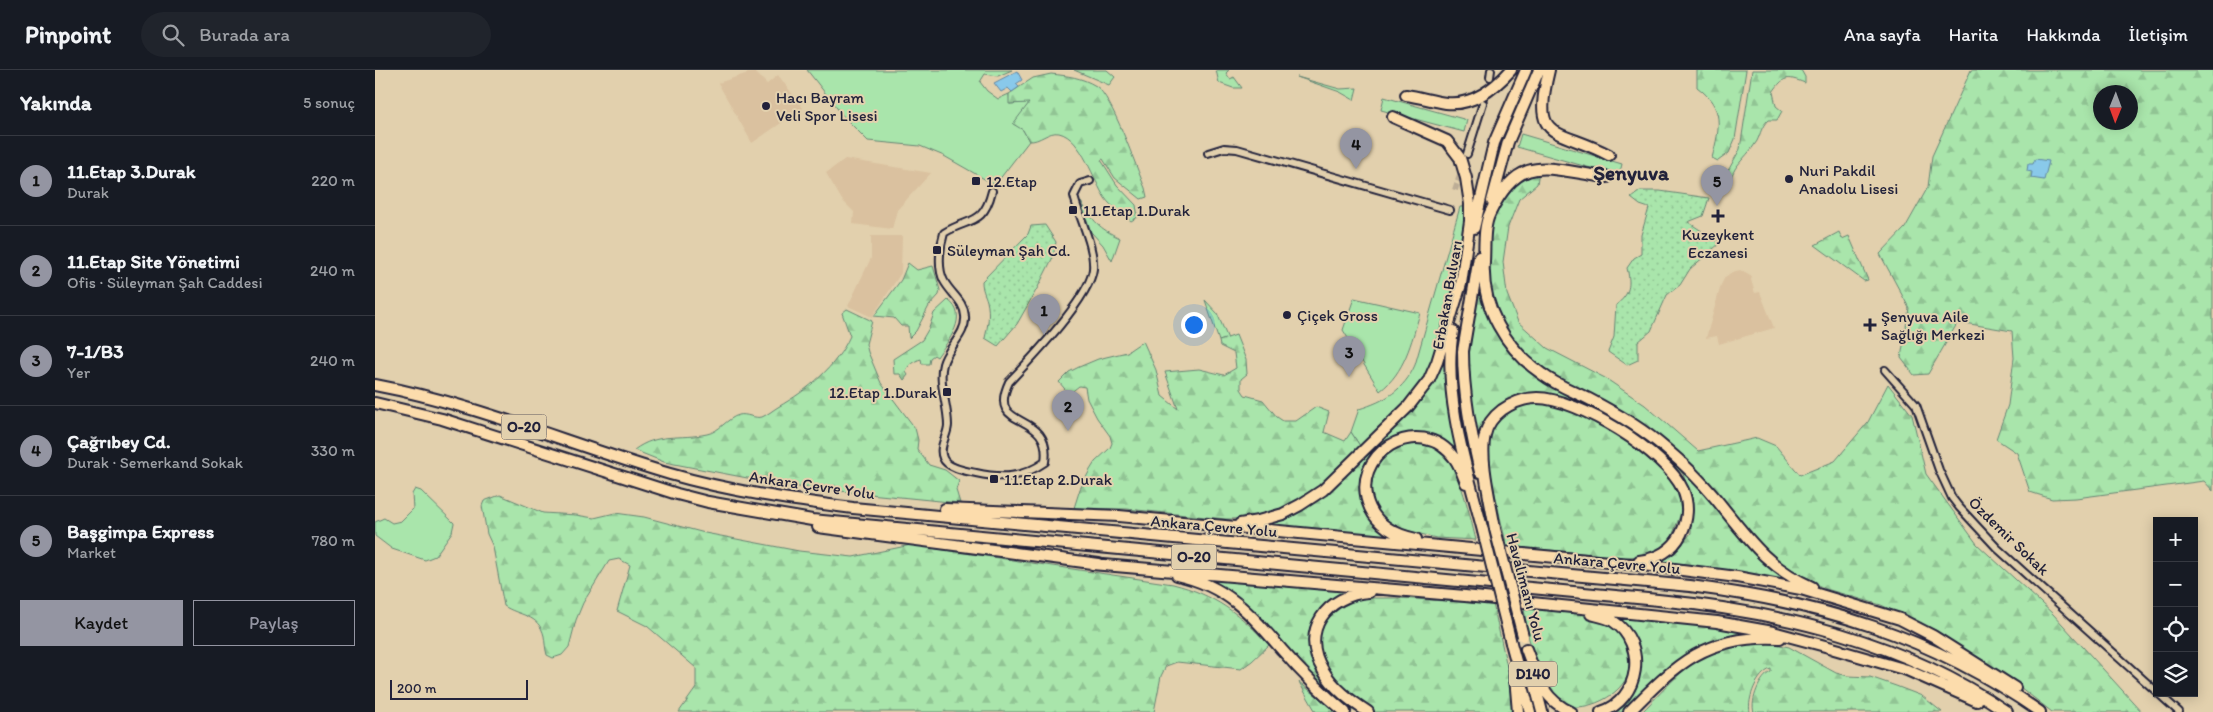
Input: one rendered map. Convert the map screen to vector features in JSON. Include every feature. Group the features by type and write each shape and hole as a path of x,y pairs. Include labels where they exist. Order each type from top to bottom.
{"highway":[{"path":"1407,95 1446,103 1475,98 1487,92 1511,70"},
{"name":"Erbakan Bulvarı","path":"1483,531 1461,443 1452,383 1452,338 1461,284 1494,143 1526,70"},
{"name":"Erbakan Bulvarı","path":"1495,528 1469,422 1463,351 1487,220 1508,142 1539,70"},
{"path":"1549,70 1541,103 1543,119 1551,129 1560,135 1591,145 1609,155"},
{"path":"1184,523 1242,524 1275,517 1306,502 1331,483 1408,407 1429,380 1445,343 1452,309 1461,284 1471,204 1460,158 1447,141 1439,136 1413,128 1393,117"},
{"path":"1607,178 1550,168 1527,171 1514,177 1504,187 1487,220 1483,268 1487,296 1501,330 1526,361 1550,380 1616,414 1665,448 1709,491 1757,550 1783,572 1811,587 1900,619 1940,640 2049,712"},
{"name":"Ankara Çevre Yolu","path":"375,385 448,402 671,474 758,494 853,508 1662,583 1754,594 1841,615 1907,639 1975,672 2040,712"},
{"path":"1495,528 1483,448 1486,432 1491,422 1503,409 1524,399 1550,399 1575,407 1622,432 1654,455 1675,478 1683,491 1687,504 1686,520 1679,538 1659,556 1637,561 1583,560"},
{"name":"Ankara Çevre Yolu","path":"375,403 442,419 708,502 812,520 1725,607 1816,626 1886,649 1940,673 2007,712"},
{"path":"1483,531 1459,466 1443,447 1427,439 1411,438 1389,445 1376,457 1368,473 1365,491 1371,510 1384,526 1408,538 1523,555"},
{"path":"719,485 803,498 979,512 1100,515 1702,572 1759,581 1830,597 1900,619"},
{"path":"708,502 766,517 813,526 1173,574 1206,584 1223,592 1252,615 1298,668 1345,712"},
{"name":"Havalimanı Yolu","path":"1495,528 1542,712"},
{"name":"Havalimanı Yolu","path":"1483,531 1511,645 1530,712"},
{"path":"1092,564 1465,596 1736,624 1794,637 1921,676 1967,695 1997,712"},
{"path":"1368,712 1337,689 1323,671 1317,659 1314,647 1315,635 1326,610 1345,596 1363,593 1465,596"},
{"path":"1523,602 1607,618 1625,633 1634,652 1636,666 1634,677 1622,698 1611,708 1601,712"},
{"path":"1629,712 1685,660 1724,642 1751,638 1775,638 1840,650"},
{"path":"1511,645 1518,712"},
{"path":"1526,649 1538,680 1547,695 1557,705 1571,712"}],"street":[{"path":"1467,154 1483,103"},
{"path":"1208,153 1224,148 1237,149 1450,210"},
{"path":"992,191 990,201 982,215 944,233 940,245 941,273 944,282 963,304 966,318 963,330 943,362 941,375 947,406 948,427 941,452 943,460 949,465 975,473 1007,478 1032,471 1045,462 1046,453 1041,436 1034,428 1007,414 1003,408 1005,390 1009,382 1072,309 1086,288 1093,271 1092,257 1074,196 1080,184 1090,181"},
{"name":"Özdemir Sokak","path":"1885,370 1916,405 1942,477 1952,498 1959,507 1997,548 2153,688"},
{"name":"Özdemir Sokak","path":"2163,697 2179,712"}],"shaded area":[{"name":"Hacı Bayram Veli Spor Lisesi","path":"754,71 767,84 778,75 803,108 752,143 718,83"},
{"path":"845,159 931,173 897,210 892,229 853,224 854,212 842,200 826,173"},
{"path":"871,236 902,236 901,273 872,317 848,306 871,258"},
{"path":"1740,270 1752,277 1751,280 1755,293 1760,292 1774,328 1719,344 1717,336 1706,338 1721,285 1725,277 1732,272"}],"green space":[{"path":"807,70 1012,70 998,76 985,74 980,82 987,91 998,99 1009,94 1010,104 1029,102 1023,130 1029,141 995,185 944,156 920,146 868,141 844,117"},
{"path":"1074,70 1107,70 1115,77 1109,85"},
{"path":"1216,70 1229,70 1226,73 1230,79 1234,77 1242,88 1233,88 1219,83"},
{"path":"1697,70 1746,70 1735,139 1729,153 1718,161 1712,158 1717,137 1718,119 1712,103 1697,87"},
{"path":"1752,70 1801,70 1805,77 1805,83 1794,79 1786,79 1780,83 1773,92 1776,106 1782,111 1777,120 1768,120 1762,128 1755,145 1723,186 1718,182 1729,169 1740,149"},
{"path":"1971,70 2213,70 2213,491 2204,481 2076,498 2052,499 2030,492 2017,453 1996,439 2008,405 2014,358 2012,331 1958,322 1928,374 1914,375 1901,358 1909,308 1880,254 1905,228 1928,187 1932,156"},
{"path":"1051,74 1074,77 1096,86 1109,103 1130,149 1147,197 1141,199 1115,178 1103,159 1101,160 1117,185 1136,205 1138,217 1131,221 1108,201 1101,191 1087,161 1074,143 1067,137 1055,133 1029,141 1023,130 1013,124 1029,103 1009,104 1009,94 1033,78"},
{"path":"1297,77 1340,89 1357,88 1354,100 1340,92"},
{"path":"1384,97 1467,120 1464,132 1381,110"},
{"path":"1521,134 1622,164 1619,176 1517,147"},
{"path":"1539,171 1537,184 1519,199 1508,227 1503,262 1507,294 1518,322 1547,348 1605,378 1645,405 1698,451 1757,438 1776,446 1800,475 1835,461 1868,422 1888,384 1912,415 1926,474 1977,544 2053,614 2142,712 2052,712 2002,673 1935,630 1881,605 1826,589 1785,569 1754,541 1720,496 1684,457 1650,430 1546,372 1520,351 1505,331 1489,299 1488,231 1498,204 1509,185"},
{"path":"1640,191 1660,191 1709,198 1703,216 1688,222 1720,243 1690,269 1680,285 1667,295 1651,331 1638,342 1638,360 1627,365 1608,352 1614,337 1616,305 1627,293 1628,289 1627,268 1634,258 1641,254 1641,235 1649,208 1640,205 1631,198"},
{"path":"1464,200 1465,223 1442,340 1427,374 1411,395 1360,446 1351,432 1359,409 1393,393 1411,374 1415,365 1460,207 1462,207"},
{"path":"1081,202 1097,223 1106,231 1120,238 1112,261 1103,245 1091,232"},
{"path":"1045,225 1056,242 1053,257 1017,324 998,346 985,338 988,310 982,281 1028,234 1031,226"},
{"path":"1839,232 1842,239 1849,236 1868,280 1864,281 1815,245"},
{"path":"908,263 917,270 933,266 940,290 939,295 929,306 916,331 909,338 908,326 901,326 894,318 874,316 901,280"},
{"path":"1476,281 1480,281 1500,335 1524,366 1622,420 1684,468 1762,561 1789,580 1786,584 1658,565 1659,559 1675,553 1691,533 1692,501 1683,474 1638,438 1575,402 1524,395 1505,401 1490,418 1482,437 1476,436 1470,402 1468,370"},
{"path":"1354,298 1420,313 1410,346 1401,366 1396,375 1380,391 1343,330"},
{"path":"948,300 954,306 957,313 957,321 951,336 937,357 934,355 930,358 929,364 922,364 921,359 911,364 906,372 908,375 904,380 900,374 894,374 893,359 922,340 929,328 934,313"},
{"path":"1205,300 1217,313 1228,339 1219,341"},
{"path":"847,309 872,321 866,344 881,383 915,428 918,440 917,449 929,465 945,470 959,481 956,490 960,503 789,486 664,462 634,450 643,444 660,439 711,433 739,415 762,417 800,393 829,368 844,347 850,336 842,313"},
{"path":"1236,335 1246,360 1247,374 1241,379 1241,389 1245,395 1263,400 1277,417 1283,421 1296,421 1316,407 1329,412 1324,432 1345,441 1351,432 1360,446 1324,483 1309,495 1274,511 1249,517 1226,519 1127,509 1074,508 1080,489 1090,470 1095,462 1110,448 1112,443 1110,436 1097,418 1087,399 1085,387 1079,386 1069,394 1059,382 1069,372 1079,367 1098,359 1127,352 1143,341 1156,370 1162,396 1178,409 1165,372 1199,369 1224,375 1236,368 1234,353 1220,346 1219,341"},
{"path":"1446,353 1458,450 1454,452 1427,435 1402,434 1390,439 1368,462 1360,481 1365,513 1384,531 1393,534 1393,538 1263,527 1263,523 1283,518 1405,416 1429,386"},
{"path":"1530,403 1557,405 1612,431 1635,447 1670,478 1679,493 1681,513 1671,539 1658,551 1644,556 1625,557 1507,546 1491,474 1489,460 1490,435 1502,416 1514,408"},
{"path":"1410,444 1433,446 1442,452 1449,462 1462,488 1476,540 1436,538 1398,528 1380,514 1370,497 1374,468 1386,451"},
{"path":"415,489 421,491 454,523 452,532 435,556 425,560 392,549 375,536 375,522 384,518 392,523 401,521 413,509 412,494"},
{"path":"500,495 543,513 594,518 615,513 644,517 705,533 799,551 853,557 911,545 1173,584 1188,588 1226,607 1248,624 1269,645 1241,669 1177,662 1166,666 1161,676 1154,712 679,712 696,688 696,668 647,626 617,611 630,565 619,559 609,561 583,603 576,620 569,647 562,655 553,658 547,655 544,636 538,623 528,616 504,606 493,547 487,534 482,506 484,501"},
{"path":"1207,576 1342,589 1342,595 1318,617 1312,656 1361,712 1345,707 1328,693 1248,605 1227,589 1207,580"},
{"path":"1351,598 1398,598 1493,604 1515,703 1513,712 1375,712 1340,685 1323,664 1319,648 1320,633 1326,615"},
{"path":"1524,606 1582,614 1612,626 1625,639 1631,654 1630,668 1625,681 1614,693 1600,701 1584,706 1565,707 1556,703 1535,658 1529,638"},
{"path":"1608,612 1745,628 1745,634 1726,637 1692,651 1662,672 1624,712 1608,712 1640,666"},
{"path":"1774,640 1775,644 1789,647 1836,673 1848,676 1870,677 1922,696 1942,712 1754,712 1753,702 1757,689 1763,678 1771,672 1771,669 1761,676 1754,687 1750,700 1750,712 1642,712 1670,683 1702,657 1714,651 1733,646"},
{"path":"1299,682 1337,712 1316,712"}],"water":[{"path":"1017,71 1022,80 1016,84 1019,87 1012,92 1008,88 1001,92 994,83"},
{"path":"2035,159 2049,161 2044,180 2031,178 2032,172 2027,171 2028,164 2033,164"}],"tunnel":[{"path":"1455,190 1463,167"}],"place":[{"name":"Hacı Bayram Veli Spor Lisesi","path":"766,106"},
{"name":"Çağrıbey Cd.","path":"1356,169"},
{"name":"Nuri Pakdil Anadolu Lisesi","path":"1789,179"},
{"name":"12.Etap","path":"976,181"},
{"name":"Başgimpa Express","path":"1717,206"},
{"name":"11.Etap 1.Durak","path":"1073,210"},
{"name":"Kuzeykent Eczanesi","path":"1718,216"},
{"name":"Süleyman Şah Cd.","path":"937,250"},
{"name":"Çiçek Gross","path":"1287,315"},
{"name":"Şenyuva Aile Sağlığı Merkezi","path":"1870,325"},
{"name":"11.Etap 3.Durak","path":"1044,335"},
{"name":"7-1/B3","path":"1349,377"},
{"name":"12.Etap 1.Durak","path":"947,392"},
{"name":"11.Etap Site Yönetimi","path":"1068,431"},
{"name":"11.Etap 2.Durak","path":"994,479"}],"district":[{"name":"Şenyuva","path":"1631,172"}]}
